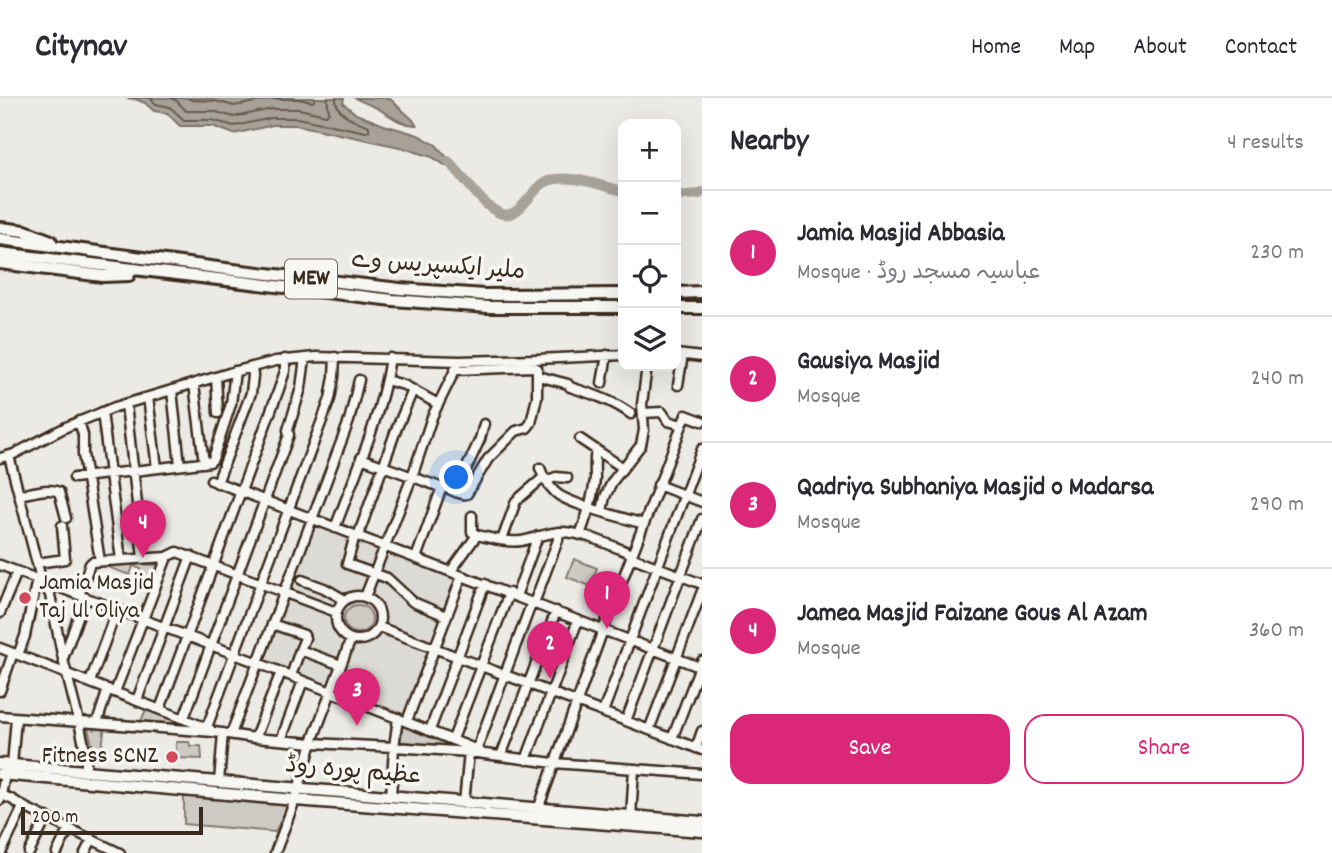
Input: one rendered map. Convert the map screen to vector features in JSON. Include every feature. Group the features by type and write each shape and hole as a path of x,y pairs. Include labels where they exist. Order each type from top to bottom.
{"highway":[{"path":"0,228 25,231 69,248"},
{"name":"ملیر ایکسپریس وے","path":"0,239 400,289 484,295 618,294"},
{"name":"ملیر ایکسپریس وے","path":"0,253 393,300 488,307 618,307"},
{"path":"0,263 103,276 167,273"},
{"path":"681,293 702,292"},
{"path":"681,308 702,308"}],"main road":[{"name":"عظیم پورہ روڈ","path":"0,764 464,803 702,831"},
{"name":"عظیم پورہ روڈ","path":"3,775 295,800 702,822"}],"street":[{"path":"681,354 702,357"},
{"path":"602,383 607,355"},
{"path":"0,691 25,636 40,580 19,495 4,457 102,412 285,359 335,357 459,361 618,355"},
{"path":"219,782 219,732 234,654 330,399 335,357"},
{"path":"184,718 289,435 288,430 301,388 305,358"},
{"path":"335,528 373,427 390,358"},
{"path":"160,709 279,389 285,371 285,359"},
{"path":"365,597 412,477 432,417 459,361"},
{"path":"252,367 251,393 214,481 652,649 701,665 672,738"},
{"path":"361,458 467,494 488,459 516,431 529,426 537,397 538,376 537,368 534,367 455,370"},
{"path":"602,511 612,482 641,445 646,371"},
{"path":"678,371 678,385"},
{"path":"74,478 210,462 225,426 235,372"},
{"path":"538,376 605,398 631,414"},
{"path":"216,377 218,413"},
{"path":"219,732 258,663 349,422 359,380"},
{"path":"386,380 404,385 438,404"},
{"path":"194,384 204,463"},
{"path":"172,390 180,465"},
{"path":"413,390 347,564 392,581 413,602 446,616"},
{"path":"148,397 157,468"},
{"path":"126,404 144,558"},
{"path":"102,412 121,560"},
{"path":"643,413 662,412 668,421 682,425"},
{"path":"536,813 686,415 702,421"},
{"path":"79,421 100,561"},
{"path":"456,491 484,424"},
{"path":"580,439 623,468"},
{"path":"603,712 702,449"},
{"path":"580,535 590,508 596,450"},
{"path":"543,475 554,492 560,496 644,524"},
{"path":"543,475 567,478"},
{"path":"502,540 516,501 543,475"},
{"path":"658,485 702,502"},
{"path":"416,558 442,487"},
{"path":"19,495 51,490 59,492 66,558 37,563"},
{"path":"472,516 472,532 477,535 518,542 559,533 580,535 702,583"},
{"path":"626,721 702,519"},
{"path":"464,803 473,751 506,675 559,533"},
{"path":"451,571 477,535"},
{"path":"453,739 481,665 538,536"},
{"path":"63,659 92,562 167,557 177,552 336,612"},
{"path":"136,700 191,556"},
{"path":"97,723 167,557"},
{"path":"0,565 453,739 473,751"},
{"path":"0,613 17,572"},
{"path":"391,797 394,747 402,719 462,576"},
{"path":"40,580 50,594 86,754 86,771"},
{"path":"302,580 345,600"},
{"path":"430,730 485,584"},
{"path":"649,730 702,591"},
{"path":"351,597 372,600 377,606 380,620 375,633 364,640 351,639 343,634 337,625 336,612 345,600 351,597"},
{"path":"90,682 117,609"},
{"path":"502,756 556,611"},
{"path":"526,760 578,620"},
{"path":"272,624 304,635 291,676"},
{"path":"379,627 699,749 702,731"},
{"path":"275,853 351,639"},
{"path":"0,649 219,732"},
{"path":"300,650 341,665"},
{"path":"255,738 281,672"},
{"path":"281,740 303,681"},
{"path":"0,716 219,732 312,743 473,751 554,763 702,774"},
{"path":"12,765 16,718"},
{"path":"631,817 634,769"},
{"path":"3,775 1,798 12,799 23,807 116,852"},
{"path":"1,853 23,807"},
{"path":"29,853 47,817"},
{"path":"57,853 69,828"},
{"path":"85,853 92,839"}],"shaded area":[{"path":"314,523 457,578 406,718 262,661"},
{"path":"574,559 597,568 590,586 567,577"},
{"path":"105,563 162,565 152,592 149,591 152,582 139,577 141,569 133,566 130,575 104,566"},
{"path":"358,605 368,609 372,619 368,629 358,633 348,629 344,619 348,609"},
{"path":"146,709 181,721 180,724 141,721"},
{"path":"87,725 105,726 101,753 94,752"},
{"path":"401,725 457,744 457,747 400,742"},
{"path":"176,742 201,746 202,759 176,758"},
{"path":"184,796 289,804 275,832 184,824"}],"water":[{"path":"125,98 344,98 343,103 356,114 418,135 436,145 458,170 432,157 400,147 297,125 273,125 234,134 212,126 180,126 167,113 154,111 145,103"},
{"path":"355,98 389,98 416,125 400,121"}],"waterway":[{"path":"448,161 487,205 502,214 514,212 539,187 552,180 572,179 618,190"},
{"path":"681,196 702,192"}],"place":[{"name":"Jamea Masjid Faizane Gous Al Azam","path":"143,558"},
{"name":"Jamia Masjid Taj Ul Oliya","path":"25,598"},
{"name":"Jamia Masjid Abbasia","path":"607,629"},
{"name":"Gausiya Masjid","path":"550,679"},
{"name":"Qadriya Subhaniya Masjid o Madarsa","path":"357,726"},
{"name":"Fitness SCNZ","path":"172,757"}]}
